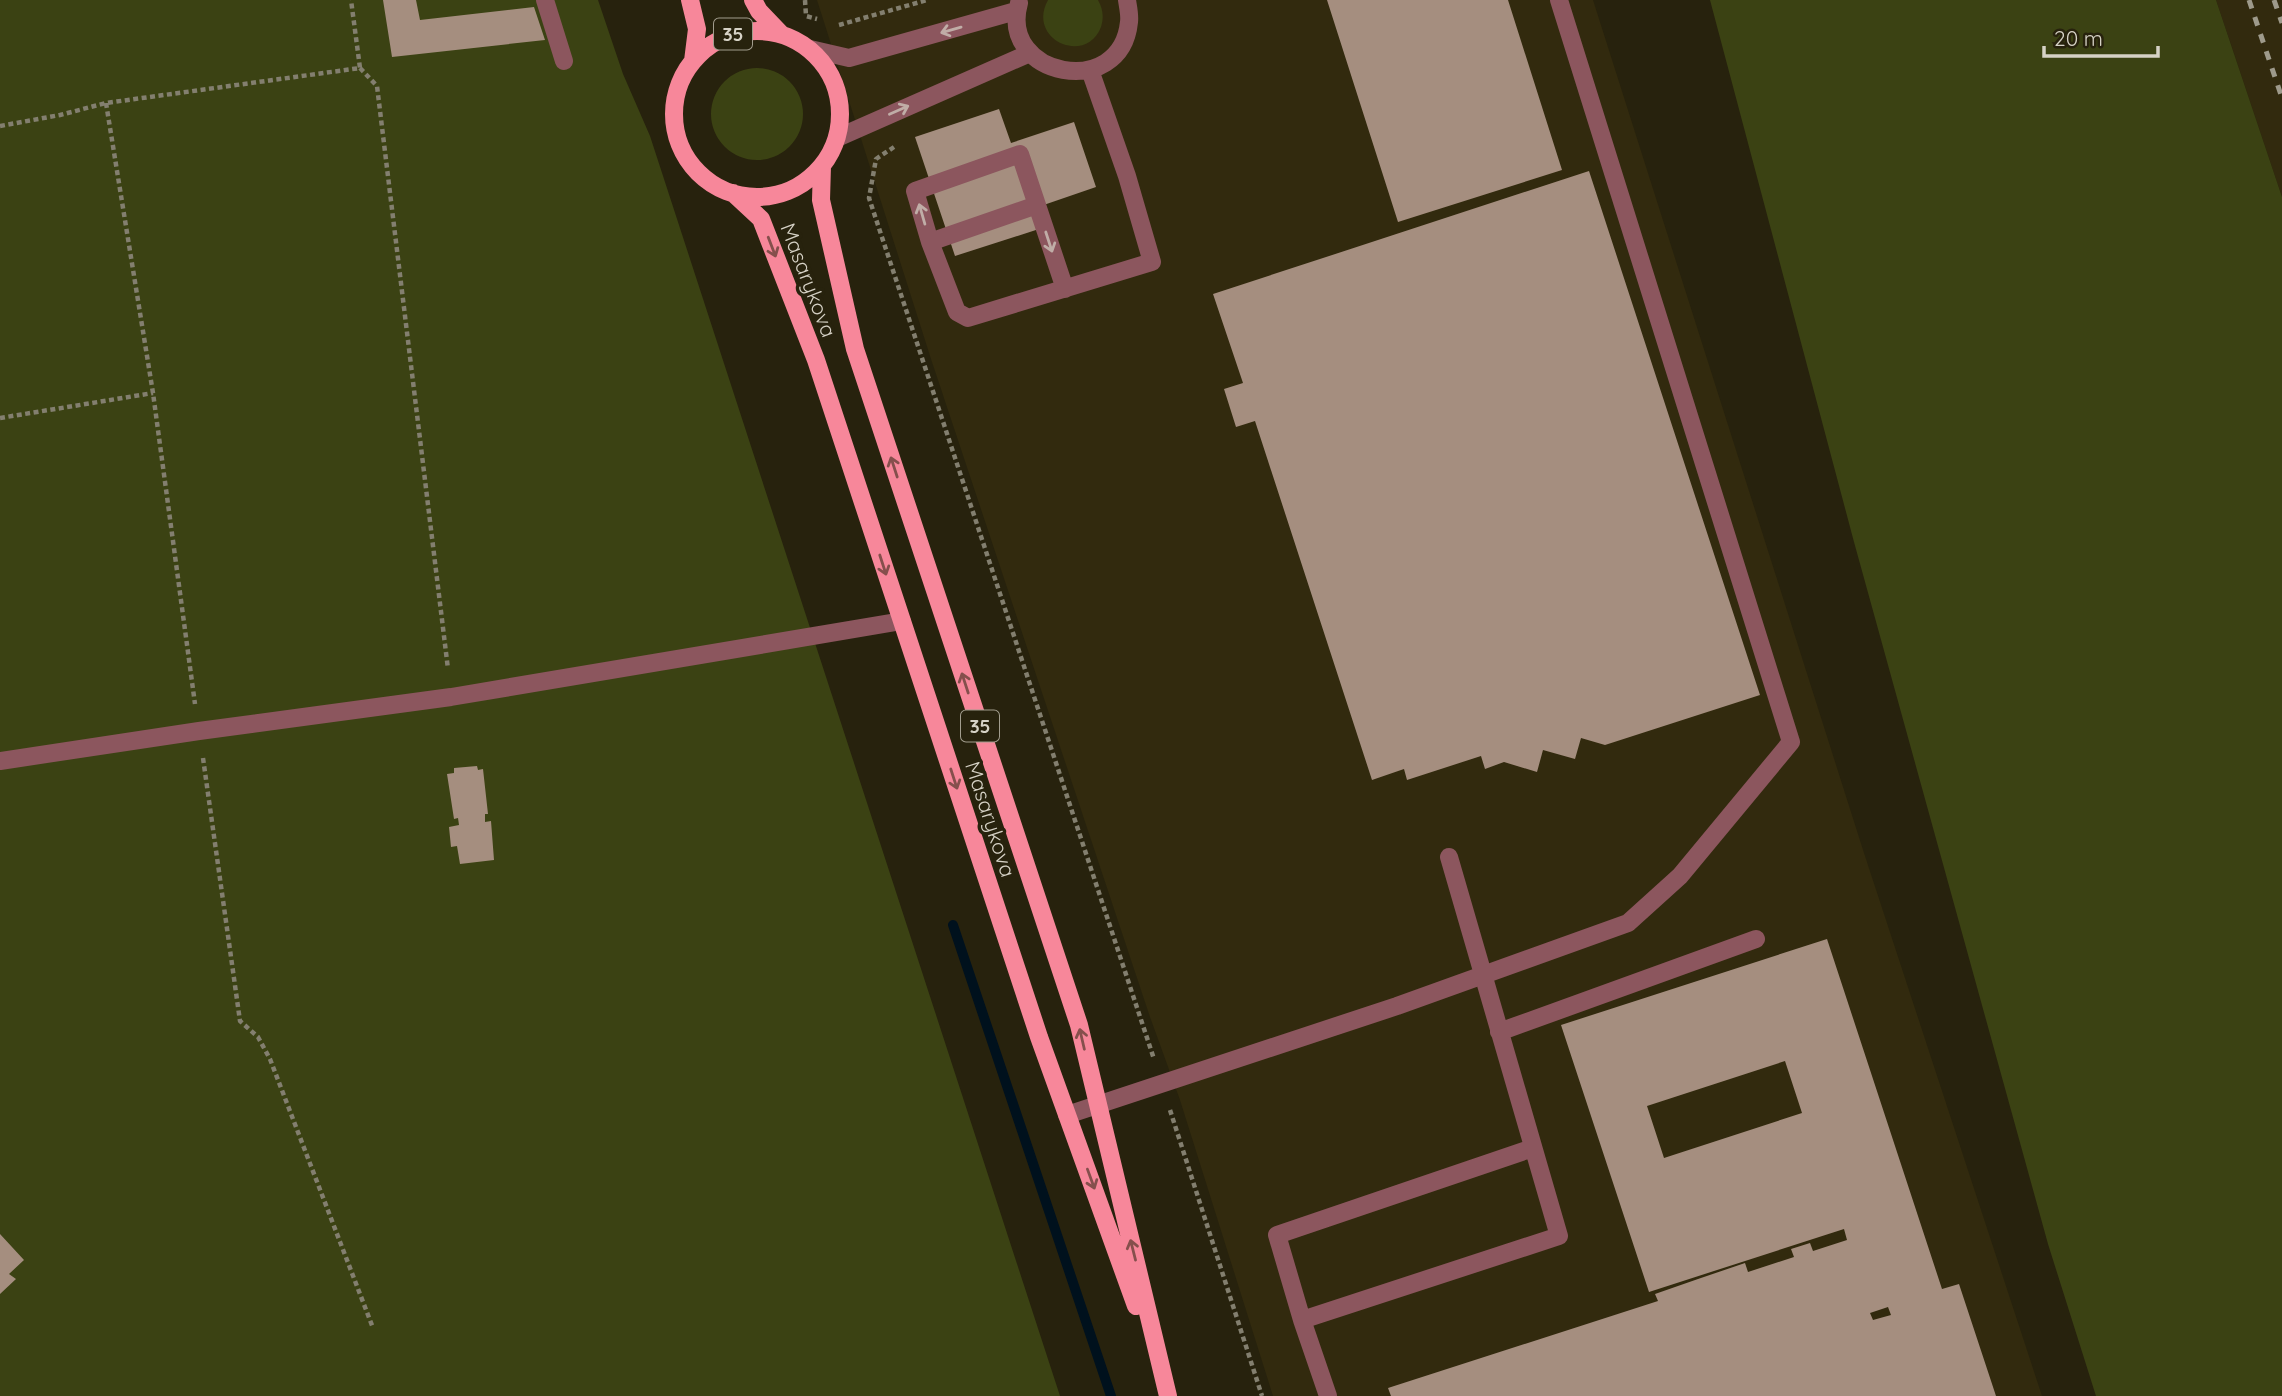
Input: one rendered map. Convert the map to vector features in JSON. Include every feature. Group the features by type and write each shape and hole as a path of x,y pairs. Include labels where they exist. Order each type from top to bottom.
{"main road":[{"name":"Masarykova","path":"690,0 697,29 693,61"},
{"name":"Masarykova","path":"753,0 759,11 781,34 810,49 821,61 837,89 840,114 837,138 831,153 810,178 781,193 765,196 733,193 718,187 693,166 684,153 674,122 674,106 681,82 693,61 718,40 733,34 757,31 781,34"},
{"name":"Masarykova","path":"822,166 821,200 855,349 1079,1026 1167,1392"},
{"name":"Masarykova","path":"733,193 761,219 816,360 1039,1037 1167,1392"}],"lane":[{"path":"545,0 564,61"},
{"path":"810,49 849,58 1018,6 1019,33 1030,52 1047,66 1068,72 1090,70 1109,60 1123,42 1129,21 1127,0"},
{"path":"1067,1115 1397,1006 1628,923 1680,876 1791,742 1559,0"},
{"path":"837,138 1030,52"},
{"path":"1065,289 1020,154 915,191 930,242 957,312 968,318 1065,289 1152,262 1127,176 1090,70"},
{"path":"930,242 1037,205"},
{"path":"0,761 451,697 901,621"},
{"path":"1302,1320 1559,1236 1449,857"},
{"path":"1499,1032 1756,939"},
{"path":"1328,1396 1277,1235 1533,1148"}],"path":[{"path":"351,0 360,68 377,86 451,697"},
{"path":"805,0 806,16 841,25 927,0"},
{"path":"863,19 876,51"},
{"path":"0,126 106,103 360,68"},
{"path":"899,110 909,135 876,159 869,198 1162,1084 1262,1396"},
{"path":"0,418 153,393"}],"shaded area":[{"path":"817,0 1593,0 1864,853 2042,1396 1273,1396 1180,1100 931,359"},
{"path":"2216,0 2282,0 2282,197"}],"green space":[{"path":"0,0 598,0 623,74 650,136 1060,1396 0,1396"},
{"path":"1048,0 1098,0 1102,20 1094,39 1083,45 1072,46 1051,36 1045,27 1043,14"},
{"path":"1710,0 2216,0 2282,197 2282,1396 2096,1396 2048,1244 1854,542"},
{"path":"757,68 775,72 789,82 799,96 803,114 799,132 789,146 775,156 757,160 739,156 725,146 715,132 711,114 715,96 725,82 739,72"}],"building":[{"path":"383,0 416,0 420,20 534,7 545,40 392,57"},
{"path":"1327,0 1508,0 1562,170 1398,222"},
{"path":"999,109 1011,143 1074,122 1096,187 1032,209 1039,229 955,256 915,137"},
{"path":"1589,171 1760,695 1605,745 1581,738 1575,759 1543,750 1537,772 1504,762 1485,769 1481,756 1407,780 1404,769 1372,780 1255,421 1236,427 1224,389 1243,383 1213,294"},
{"path":"477,766 478,770 483,769 488,814 485,814 485,822 491,821 494,860 460,864 457,846 451,847 449,827 459,825 458,818 454,819 447,774 454,773 454,768"},
{"path":"1827,939 1942,1289 1959,1284 1996,1396 1391,1396 1388,1388 1658,1301 1655,1294 1698,1279 1745,1263 1748,1272 1794,1257 1791,1249 1810,1243 1813,1251 1847,1240 1844,1229 1649,1292 1561,1025","holes":["1785,1061 1802,1113 1664,1158 1647,1106","1888,1307 1891,1315 1873,1320 1870,1313"]},
{"path":"0,1234 24,1260 9,1274 16,1279 0,1294"}],"waterway":[{"path":"953,925 1111,1396"}],"railway":[{"path":"2249,0 2282,98"},
{"path":"2274,0 2282,23"}]}
